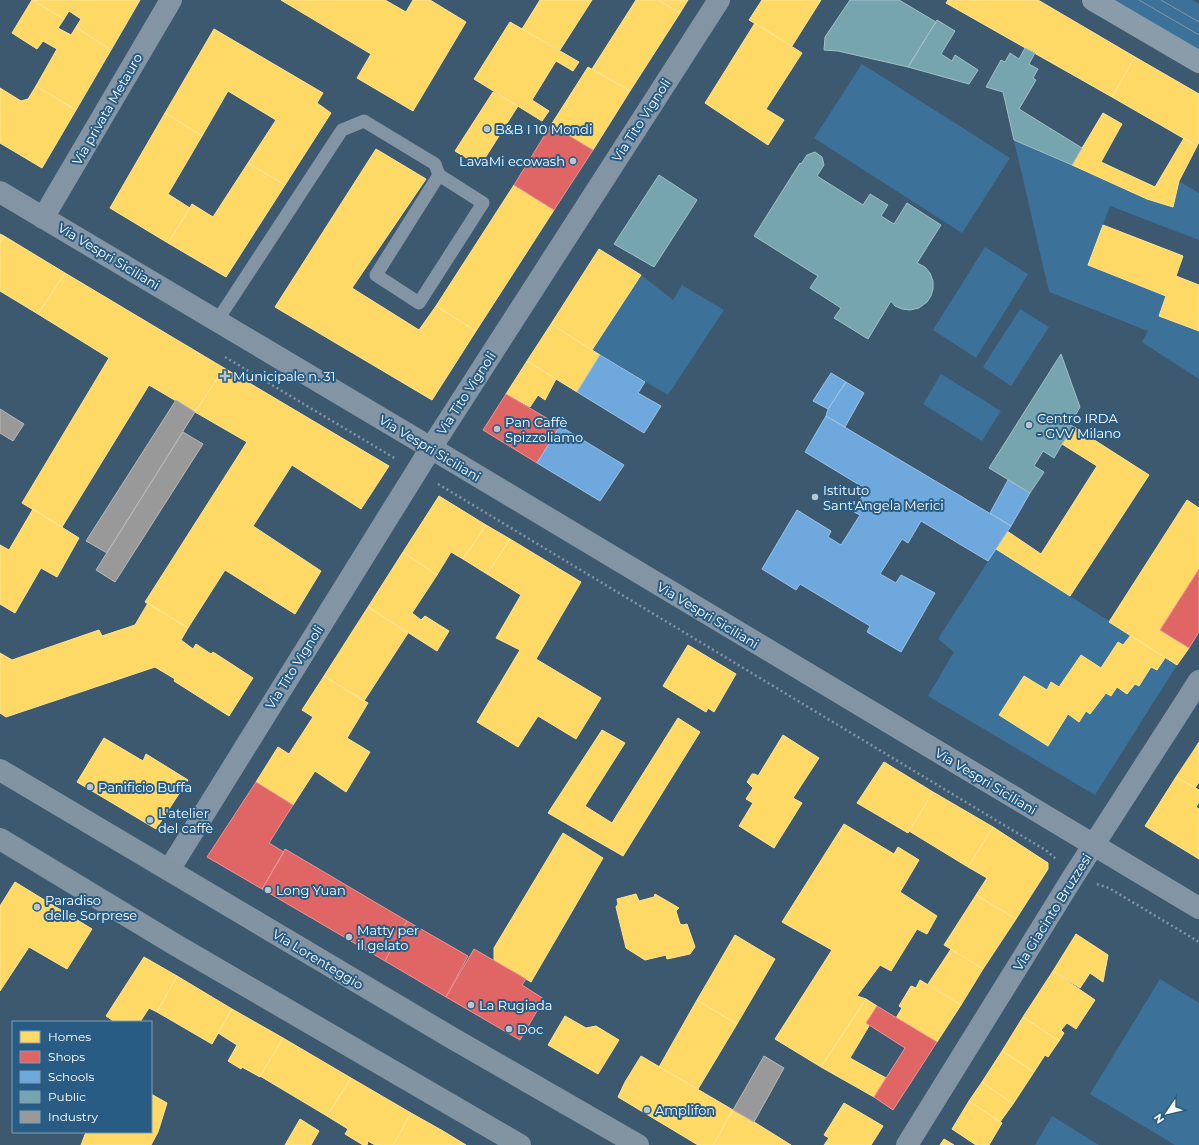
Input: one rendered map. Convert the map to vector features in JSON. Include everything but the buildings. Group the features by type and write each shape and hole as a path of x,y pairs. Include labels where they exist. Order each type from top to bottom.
{"main road":[{"name":"Via Lorenteggio","path":"0,770 452,1038 638,1145"},
{"path":"0,839 174,944 520,1145"}],"street":[{"name":"Via privata Metauro","path":"43,218 171,0"},
{"name":"Via Tito Vignoli","path":"169,870 416,471 719,0"},
{"path":"1093,0 1199,62"},
{"name":"Via Vespri Siciliani","path":"0,192 1199,908"},
{"name":"Via Giacinto Bruzzesi","path":"907,1145 1076,873 1199,681"}],"lane":[{"path":"218,321 342,130 364,121 437,170 482,203 419,303 376,275 437,170"}],"path":[{"path":"219,353 1047,852 1060,863 1090,882 1109,888 1199,942"}],"shaded area":[{"path":"1107,0 1192,0 1199,4 1199,55"},
{"path":"862,64 1010,158 962,233 814,138"},
{"path":"1014,140 1147,199 1173,207 1179,181 1199,193 1199,240 1110,206 1088,265 1166,296 1159,316 1199,331 1199,379 1142,342 1148,331 1049,292"},
{"path":"985,247 1028,274 976,358 933,330"},
{"path":"641,275 673,300 682,285 724,310 668,395 592,350"},
{"path":"1020,309 1049,327 1011,386 983,367"},
{"path":"941,374 1001,411 982,441 923,404"},
{"path":"996,549 1131,635 1123,645 1118,642 1101,668 1081,655 1059,687 1047,690 1024,676 999,715 1048,745 1068,714 1086,711 1090,714 1106,693 1111,696 1117,687 1127,694 1135,684 1139,686 1151,667 1157,670 1165,658 1177,665 1095,795 928,696 954,652 938,639"},
{"path":"1160,979 1199,1003 1199,1145 1175,1145 1090,1094"},
{"path":"1052,1116 1099,1145 1035,1145"}],"tram line":[{"path":"1139,0 1199,35"},
{"path":"1161,0 1199,22"}],"place":[{"name":"B&B I 10 Mondi","path":"487,129"},
{"name":"LavaMi ecowash","path":"573,161"},
{"name":"Municipale n. 31","path":"225,376"},
{"name":"Centro IRDA - GVV Milano","path":"1029,425"},
{"name":"Pan Caffè Spizzoliamo","path":"497,429"},
{"name":"Istituto Sant'Angela Merici","path":"815,497"},
{"name":"Panificio Buffa","path":"90,787"},
{"name":"L'atelier del caffè","path":"150,820"},
{"name":"Long Yuan","path":"268,890"},
{"name":"Paradiso delle Sorprese","path":"37,907"},
{"name":"Matty per il gelato","path":"349,937"},
{"name":"La Rugiada","path":"471,1005"},
{"name":"Doc","path":"509,1029"},
{"name":"Amplifon","path":"647,1110"}]}
